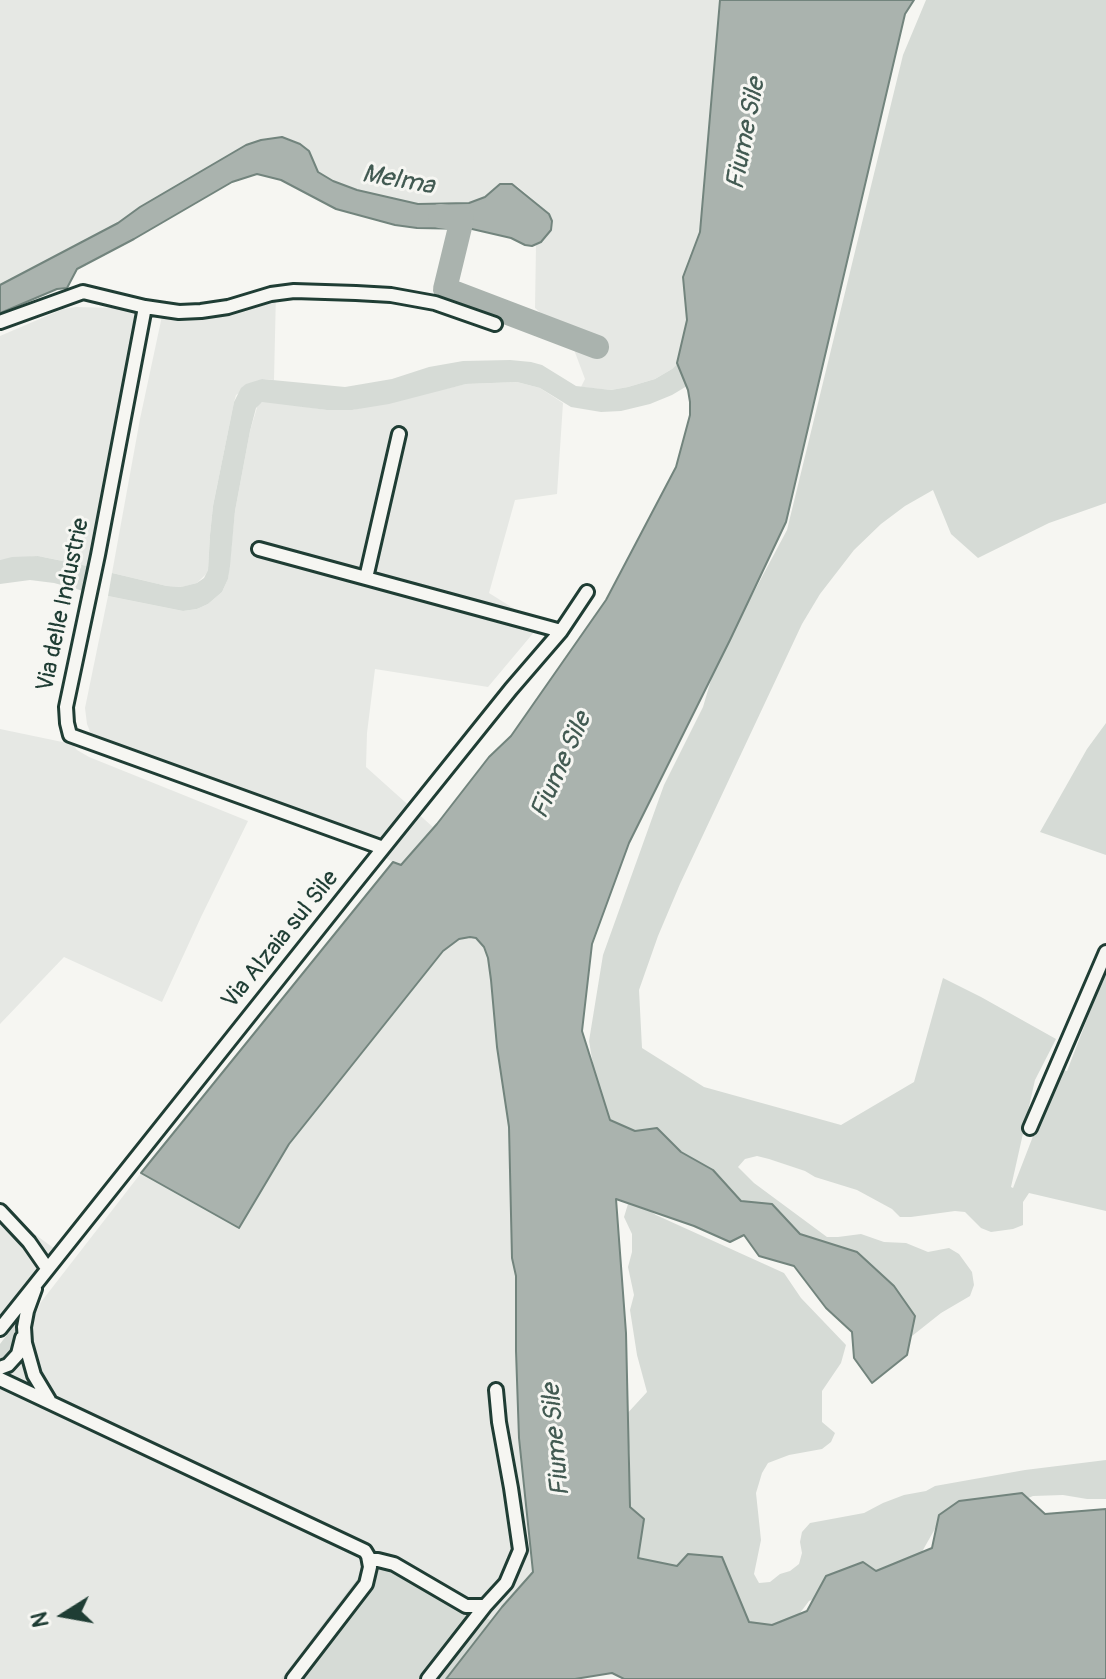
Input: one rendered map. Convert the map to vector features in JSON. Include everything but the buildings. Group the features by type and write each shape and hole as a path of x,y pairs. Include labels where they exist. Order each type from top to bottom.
{"street":[{"path":"0,322 83,292 179,312 228,307 271,294 294,291 391,295 435,303 495,324"},
{"name":"Via delle Industrie","path":"145,307 66,707 70,735 383,848"},
{"path":"366,578 399,434"},
{"path":"259,549 561,631"},
{"name":"Via Alzaia sul Sile","path":"0,1329 383,848 561,631 587,592"},
{"path":"1030,1128 1106,952"},
{"path":"0,1211 29,1242 43,1273"},
{"name":"Via Alzaia sul Sile","path":"43,1273 27,1311 24,1327 34,1375 51,1404"},
{"path":"0,1368 8,1365 18,1354 24,1327"},
{"path":"0,1379 365,1551 370,1573 366,1584 293,1679"},
{"path":"428,1679 506,1583 520,1550 496,1390"},
{"path":"369,1560 394,1564 466,1606 485,1606"}],"shaded area":[{"path":"0,0 720,0 700,232 683,277 687,320 678,363 655,379 628,387 611,390 581,387 585,379 570,339 535,308 536,245 550,232 552,219 517,186 501,184 485,197 469,203 418,204 357,190 333,181 318,172 308,151 292,140 261,140 246,145 118,223 0,285"},
{"path":"926,0 1106,0 1106,503 1049,523 978,558 951,534 933,490 881,524 854,550 820,594 802,624 680,884 639,990 642,1048 704,1087 841,1125 914,1082 943,978 981,997 1056,1039 1035,1080 1013,1188 1059,1069 1067,1071 1106,970 1106,1211 1029,1193 1023,1202 1023,1225 991,1232 981,1228 965,1212 900,1217 892,1209 857,1190 769,1159 757,1156 745,1159 738,1167 754,1183 827,1237 861,1234 884,1242 906,1243 928,1252 949,1248 959,1254 972,1272 974,1285 970,1296 941,1313 907,1340 895,1311 614,1151 597,1088 589,1041 603,955 664,785 703,707 716,663 787,530 903,55"},
{"path":"276,292 274,380 262,379 236,395 213,506 206,574 197,583 182,587 112,573 162,316 239,295"},
{"path":"63,309 144,311 92,567 38,556 0,560 0,336"},
{"path":"510,360 542,365 576,386 611,390 655,379 678,363 687,386 650,404 601,412 571,407 540,388 517,382 466,384 352,410 262,402 256,408 250,431 235,511 228,579 222,592 208,604 183,611 108,596 112,573 181,587 204,578 208,570 213,506 234,402 246,384 262,379 345,387 463,361"},
{"path":"517,382 540,388 563,403 557,494 515,500 489,593 540,625 488,687 375,669 366,767 434,828 401,866 364,847 91,734 85,708 108,596 183,611 208,604 222,592 228,579 235,511 258,404 273,402 327,410 352,410 466,384"},
{"path":"38,556 92,567 87,592 30,580 0,584 0,560"},
{"path":"1106,723 1106,855 1040,832 1087,749"},
{"path":"0,729 72,744 89,757 248,821 162,1002 64,957 0,1024"},
{"path":"476,938 484,947 488,958 509,1127 519,1438 533,1573 491,1620 371,1562 281,1679 0,1679 0,1367 41,1302 141,1173 239,1228 289,1144 391,1015 443,951 459,939"},
{"path":"636,1202 656,1215 784,1273 801,1298 846,1345 841,1363 822,1391 822,1422 835,1433 831,1442 822,1449 789,1455 768,1463 762,1473 756,1493 761,1540 754,1574 759,1583 770,1582 799,1564 802,1532 810,1523 864,1513 904,1495 935,1486 1106,1460 1106,1499 1033,1496 1003,1509 950,1516 936,1527 919,1557 809,1601 791,1625 756,1636 734,1607 728,1571 705,1565 644,1583 623,1510 630,1481 630,1453 624,1417 647,1392 630,1310 634,1295 628,1267 632,1234 624,1217 628,1204"},
{"path":"0,1209 55,1249 33,1276 0,1330"},
{"path":"19,1319 12,1351 0,1362 0,1344"},
{"path":"371,1561 491,1620 446,1679 281,1679"}],"water":[{"name":"Fiume Sile","path":"720,0 914,0 905,14 786,522 629,843 592,944 582,1031 610,1120 635,1131 657,1128 681,1152 713,1170 741,1201 772,1204 800,1234 857,1252 894,1286 915,1316 907,1355 872,1383 854,1358 852,1332 826,1308 794,1266 759,1256 744,1235 730,1242 616,1199 626,1333 630,1507 644,1519 638,1558 677,1566 688,1554 722,1557 749,1622 772,1625 807,1611 826,1576 863,1562 876,1571 932,1548 939,1515 959,1501 1022,1493 1045,1514 1106,1509 1106,1679 624,1679 612,1673 575,1679 446,1679 533,1572 519,1438 509,1127 488,958 476,938 459,939 443,951 289,1144 239,1228 141,1173 393,862 401,865 489,757 511,736 606,600 676,467 690,415 688,390 677,363 687,320 683,277 700,232"},
{"path":"282,137 309,151 318,172 333,181 357,190 418,204 469,203 485,197 500,184 512,184 549,214 551,230 541,242 532,246 472,229 395,225 336,209 281,180 257,174 232,182 77,269 67,288 57,289 0,313 0,285 118,223 246,145"}],"waterway":[{"name":"Melma","path":"440,216 462,219 445,289 597,347"}]}
